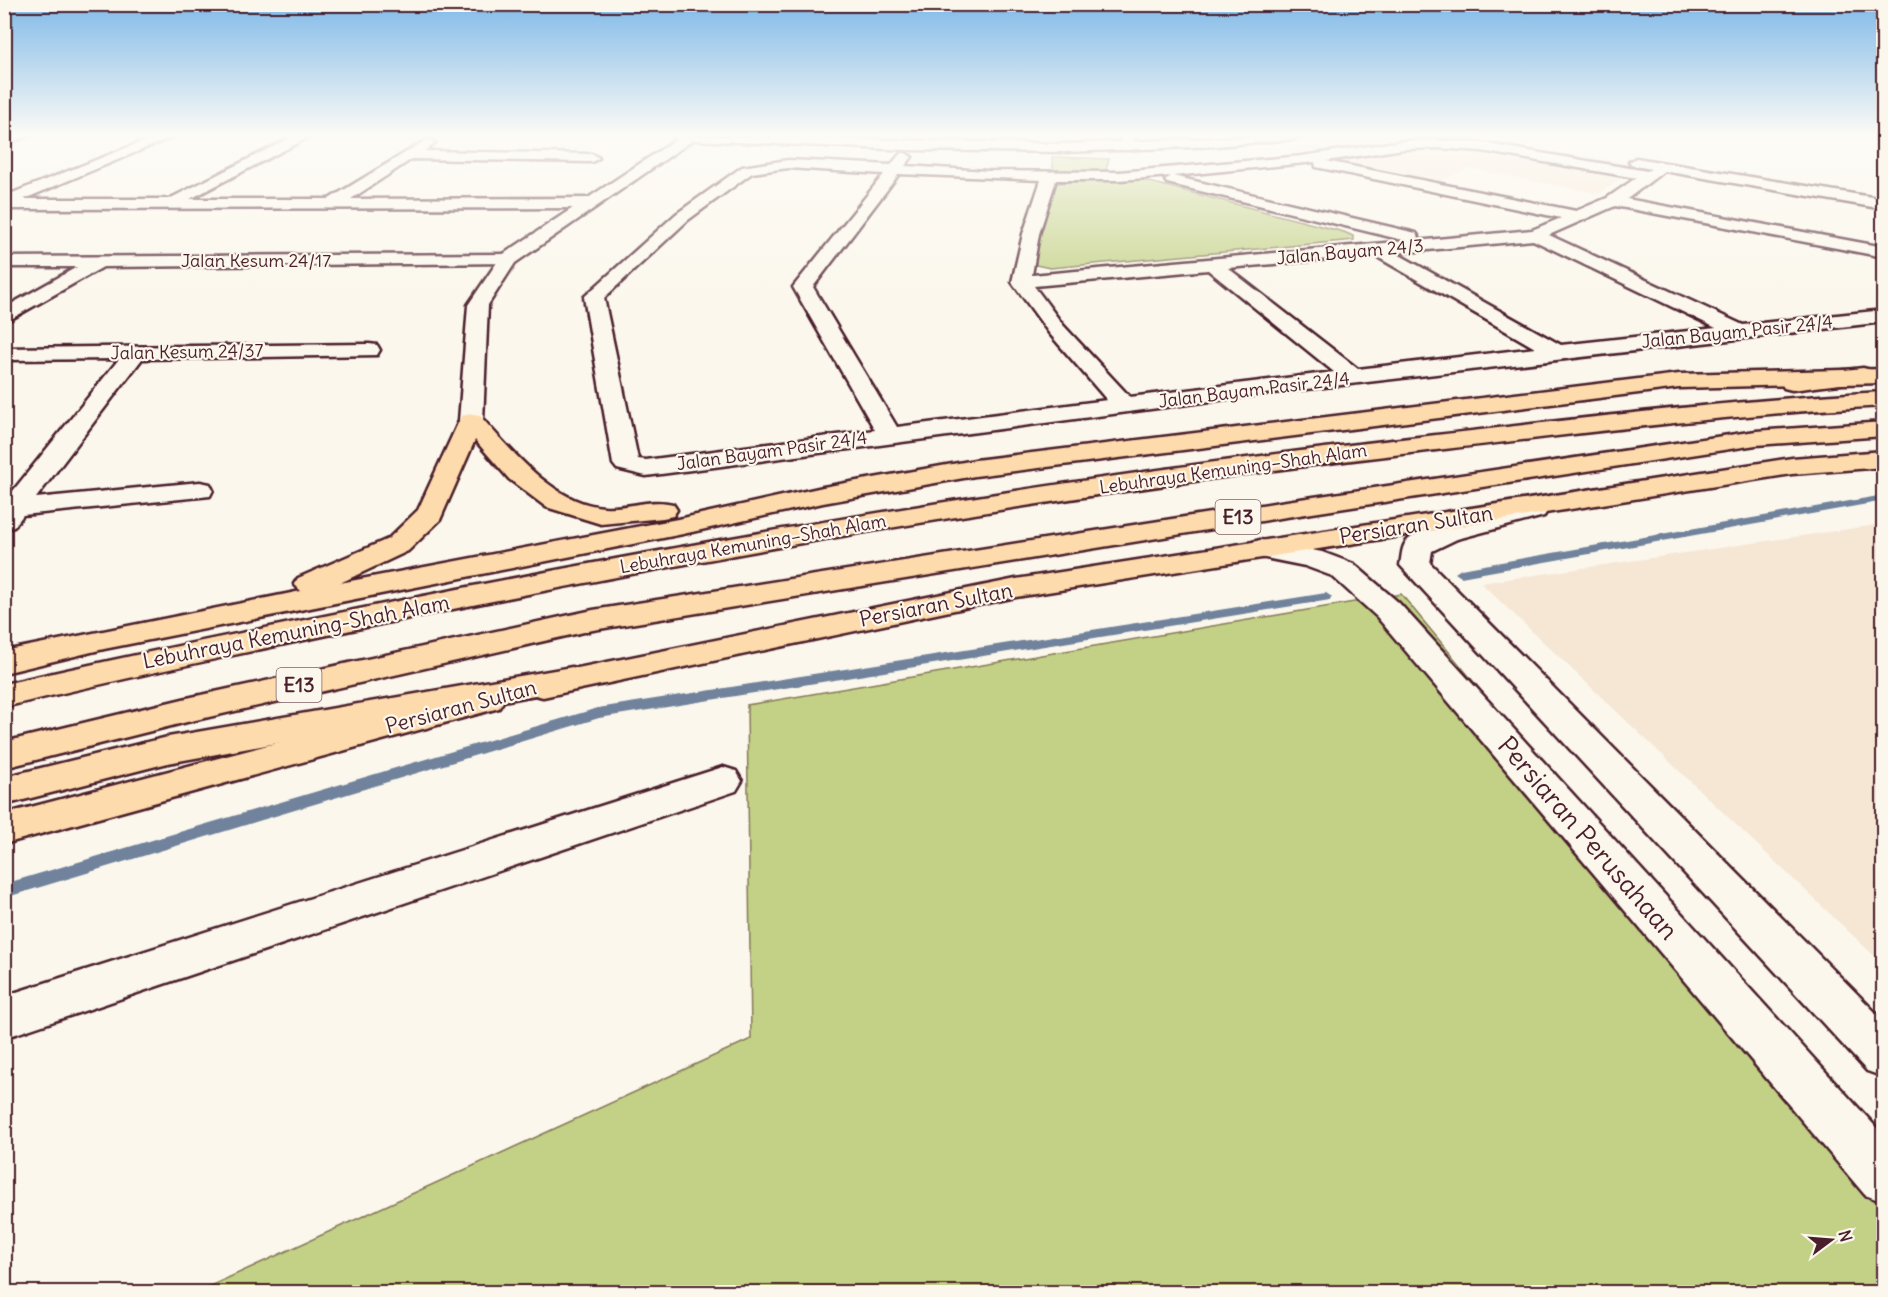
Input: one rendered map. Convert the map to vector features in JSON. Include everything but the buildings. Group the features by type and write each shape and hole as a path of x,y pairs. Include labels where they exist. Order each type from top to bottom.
{"main road":[{"path":"1262,462 1434,430 1558,412 1874,376"},
{"path":"4,662 104,639 683,526 823,495 975,468 1679,381 1874,376"},
{"name":"Lebuhraya Kemuning–Shah Alam","path":"588,573 941,510 1262,462 1758,406 1884,399"},
{"path":"104,639 323,580 398,545 430,514 471,421 518,473 556,501 602,516 823,495"},
{"name":"E13","path":"4,755 187,710 593,620 1292,508 1756,438 1884,429"},
{"name":"Persiaran Sultan","path":"4,829 572,678 1016,588 1792,466 1884,459"},
{"name":"Lebuhraya Kemuning-Shah Alam","path":"4,696 163,658 588,573"},
{"path":"4,791 168,750 572,678"}],"street":[{"path":"4,203 22,196"},
{"path":"169,204 186,196"},
{"path":"333,203 345,196"},
{"path":"471,421 478,305 508,259 602,196"},
{"name":"Jalan Bayam Pasir 24/4","path":"712,196 682,218 594,297 626,464 646,468 1125,406 1739,331 1884,316"},
{"path":"875,196 803,287 890,435"},
{"path":"1043,196 1020,282 1056,329 1125,406"},
{"path":"1236,196 1438,244"},
{"path":"1476,196 1576,216"},
{"name":"Jalan Bayam 24/3","path":"1020,282 1535,235 1621,196"},
{"path":"1825,196 1884,204"},
{"path":"1613,201 1884,252"},
{"path":"4,203 591,203"},
{"path":"1535,235 1739,331"},
{"path":"1377,249 1559,353"},
{"name":"Jalan Kesum 24/17","path":"4,262 508,259"},
{"path":"4,316 98,262"},
{"path":"1211,264 1356,378"},
{"name":"Jalan Kesum 24/37","path":"4,354 369,350"},
{"path":"9,514 135,353"},
{"path":"9,514 200,490"},
{"path":"1570,500 1447,533 1418,546 1415,565 1884,1055"},
{"name":"Persiaran Perusahaan","path":"1260,549 1312,558 1343,570 1388,610 1884,1176"},
{"path":"4,1017 723,781"}],"shaded area":[{"path":"1884,524 1883,964 1481,583"}],"green space":[{"path":"1051,196 1202,196 1344,232 1353,236 1354,240 1050,268 1036,265 1030,260"},
{"path":"1401,594 1883,1176 1883,1292 197,1292 751,1039 747,705"}],"waterway":[{"path":"1461,573 1884,498"},
{"path":"4,891 598,713 1326,597"}]}
